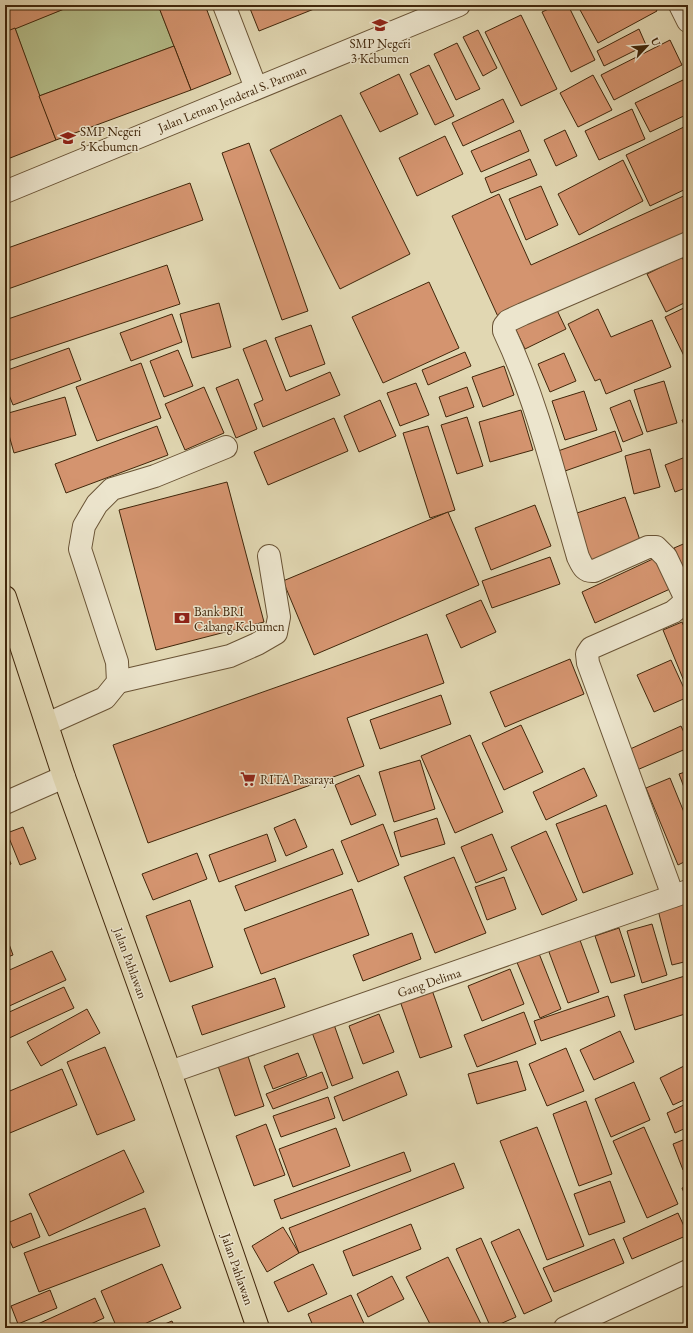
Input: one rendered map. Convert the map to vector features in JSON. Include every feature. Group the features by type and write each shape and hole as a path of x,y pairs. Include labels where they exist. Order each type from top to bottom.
{"main road":[{"name":"Jalan Pahlawan","path":"5,597 64,777 170,1072 258,1328"}],"street":[{"path":"224,5 256,88"},
{"name":"Jalan Letnan Jenderal S. Parman","path":"5,192 459,5"},
{"path":"680,5 688,21"},
{"path":"680,893 609,722 588,663 588,654 591,648 672,612 684,602 684,595 666,557 656,547 648,547 594,571 588,572 585,570 578,557 528,390 504,331 504,326 508,321 523,314 688,243"},
{"path":"118,682 117,662 80,549 84,526 97,504 112,489 154,476 226,447"},
{"path":"47,724 104,698 118,682 230,656 276,633 279,617 269,556"},
{"path":"5,803 64,777"},
{"name":"Gang Delima","path":"170,1072 680,893"},
{"path":"565,1328 688,1271"}],"green space":[{"path":"74,5 158,5 174,46 39,96 15,28"}],"building":[{"path":"5,5 74,5 5,33"},
{"path":"158,5 205,5 231,74 191,90"},
{"path":"324,5 259,31 249,6"},
{"path":"557,5 568,5 595,60 571,72 542,12"},
{"path":"584,5 654,5 657,11 598,43 579,8"},
{"path":"521,15 557,89 521,106 485,32"},
{"path":"15,28 56,140 5,160 5,32"},
{"path":"639,29 646,45 604,66 597,51"},
{"path":"478,30 497,68 483,76 463,37"},
{"path":"670,40 682,65 614,100 601,75"},
{"path":"457,43 480,89 456,100 434,54"},
{"path":"174,46 191,90 56,140 39,96"},
{"path":"429,65 454,116 435,125 410,74"},
{"path":"399,74 418,114 380,132 360,93"},
{"path":"593,75 612,110 578,127 560,93"},
{"path":"683,80 688,90 688,114 650,132 635,103"},
{"path":"503,99 514,122 463,146 452,123"},
{"path":"632,109 645,139 599,160 585,131"},
{"path":"341,115 410,254 340,289 270,150"},
{"path":"688,125 688,188 650,206 626,155"},
{"path":"520,130 529,151 481,172 471,151"},
{"path":"565,130 577,156 556,166 544,140"},
{"path":"445,136 463,174 417,196 399,158"},
{"path":"249,143 308,311 282,320 222,153"},
{"path":"530,159 537,175 491,193 485,178"},
{"path":"623,160 643,201 579,235 558,194"},
{"path":"190,183 203,220 8,289 5,280 5,249"},
{"path":"541,186 558,225 526,240 509,199"},
{"path":"499,194 531,265 688,194 688,235 500,321 452,216"},
{"path":"682,257 688,269 688,301 666,312 647,274"},
{"path":"167,265 180,304 5,362 5,320"},
{"path":"429,282 459,348 383,383 352,317"},
{"path":"219,303 231,347 192,358 180,314"},
{"path":"688,306 688,356 685,358 665,317"},
{"path":"556,308 566,329 525,349 515,328"},
{"path":"598,309 611,337 652,320 671,367 606,394 600,379 595,381 568,324"},
{"path":"172,314 182,342 131,361 120,333"},
{"path":"311,325 325,364 290,377 275,338"},
{"path":"266,340 286,391 330,372 340,395 263,427 254,404 263,400 243,349"},
{"path":"69,348 81,380 13,405 5,385 5,371"},
{"path":"178,350 193,386 164,397 150,361"},
{"path":"465,352 471,366 428,385 422,370"},
{"path":"564,353 576,381 550,392 538,364"},
{"path":"141,363 161,418 97,441 76,387"},
{"path":"504,366 514,395 483,407 472,377"},
{"path":"238,379 257,429 236,438 216,388"},
{"path":"664,381 677,423 647,432 634,390"},
{"path":"416,383 429,415 400,426 387,393"},
{"path":"204,387 224,433 185,450 165,404"},
{"path":"467,387 474,407 446,417 439,397"},
{"path":"584,391 597,430 565,440 552,401"},
{"path":"65,397 76,435 14,453 5,421 5,414"},
{"path":"380,400 396,436 359,452 344,416"},
{"path":"630,400 643,434 623,442 610,408"},
{"path":"521,410 533,450 490,462 479,422"},
{"path":"467,417 483,466 457,474 441,425"},
{"path":"334,418 348,451 268,485 254,452"},
{"path":"688,418 688,435 682,420"},
{"path":"157,426 168,455 66,493 55,464"},
{"path":"428,426 455,510 430,518 403,433"},
{"path":"615,431 622,451 565,471 558,451"},
{"path":"650,449 660,487 634,494 625,456"},
{"path":"688,456 688,487 675,492 665,465"},
{"path":"227,482 264,622 156,650 119,510"},
{"path":"625,497 642,546 591,563 574,514"},
{"path":"535,505 551,546 491,570 475,528"},
{"path":"448,512 479,585 314,655 283,581"},
{"path":"688,542 688,578 674,548"},
{"path":"550,557 560,584 492,608 482,581"},
{"path":"655,558 670,589 595,623 582,592"},
{"path":"481,600 496,632 461,648 446,615"},
{"path":"682,622 688,636 688,685 686,686 663,630"},
{"path":"427,634 444,683 347,718 364,766 148,843 113,745"},
{"path":"570,659 584,694 505,727 490,692"},
{"path":"671,660 688,697 654,712 637,675"},
{"path":"441,695 451,724 380,749 370,720"},
{"path":"521,725 543,772 504,790 482,743"},
{"path":"681,726 688,741 688,748 637,770 628,750"},
{"path":"470,735 503,812 455,833 421,756"},
{"path":"420,760 435,809 394,822 379,772"},
{"path":"584,768 597,796 546,820 533,792"},
{"path":"688,771 688,798 679,774"},
{"path":"359,775 376,815 351,825 335,785"},
{"path":"670,778 688,822 688,860 678,865 646,788"},
{"path":"606,805 633,874 583,893 556,824"},
{"path":"437,818 445,844 401,857 394,832"},
{"path":"295,819 307,847 286,856 274,828"},
{"path":"383,824 399,865 358,882 341,841"},
{"path":"23,827 36,859 20,865 7,833"},
{"path":"546,831 577,900 542,915 511,847"},
{"path":"267,834 276,861 219,882 209,855"},
{"path":"492,834 507,870 476,883 461,847"},
{"path":"5,849 11,864 5,867"},
{"path":"333,849 343,874 245,911 235,886"},
{"path":"197,853 207,879 153,900 142,874"},
{"path":"454,857 486,933 435,953 404,877"},
{"path":"504,877 516,909 487,920 475,887"},
{"path":"352,889 369,935 261,974 244,929"},
{"path":"190,900 213,967 170,982 146,916"},
{"path":"687,903 688,961 672,965 658,910"},
{"path":"652,924 667,975 642,983 627,931"},
{"path":"619,928 635,976 611,983 595,936"},
{"path":"577,932 599,992 568,1003 546,944"},
{"path":"5,933 13,955 5,958"},
{"path":"412,933 421,959 363,981 353,955"},
{"path":"52,951 66,980 5,1008 5,972"},
{"path":"538,951 561,1009 540,1018 516,960"},
{"path":"510,969 524,1004 482,1021 468,986"},
{"path":"688,975 688,1013 635,1030 624,995"},
{"path":"275,978 285,1007 202,1035 192,1006"},
{"path":"64,987 74,1008 5,1040 5,1014"},
{"path":"432,990 452,1047 420,1058 400,1001"},
{"path":"608,996 615,1016 541,1041 534,1021"},
{"path":"87,1009 100,1033 41,1066 27,1042"},
{"path":"524,1012 536,1044 477,1067 464,1035"},
{"path":"379,1014 394,1052 363,1064 349,1026"},
{"path":"332,1019 353,1078 332,1086 310,1027"},
{"path":"620,1031 634,1062 594,1080 580,1050"},
{"path":"105,1047 135,1120 97,1135 67,1062"},
{"path":"566,1048 584,1091 547,1106 529,1064"},
{"path":"246,1050 264,1106 235,1116 216,1060"},
{"path":"298,1053 307,1076 273,1089 264,1066"},
{"path":"517,1061 526,1090 477,1104 468,1074"},
{"path":"688,1064 688,1098 673,1105 660,1078"},
{"path":"62,1069 77,1105 5,1135 5,1093"},
{"path":"398,1071 407,1095 343,1121 334,1097"},
{"path":"322,1072 328,1088 273,1109 266,1094"},
{"path":"634,1082 650,1120 611,1137 595,1099"},
{"path":"328,1097 335,1118 281,1137 273,1116"},
{"path":"586,1101 612,1174 579,1186 553,1114"},
{"path":"688,1103 688,1127 675,1133 667,1113"},
{"path":"266,1124 285,1175 254,1186 236,1136"},
{"path":"537,1127 584,1246 547,1260 500,1141"},
{"path":"644,1127 678,1204 647,1218 613,1141"},
{"path":"336,1128 350,1166 293,1187 279,1149"},
{"path":"688,1138 688,1169 683,1170 673,1144"},
{"path":"124,1150 144,1192 49,1236 29,1194"},
{"path":"404,1152 411,1171 281,1219 274,1200"},
{"path":"454,1163 464,1188 299,1253 289,1228"},
{"path":"610,1181 625,1222 589,1235 574,1194"},
{"path":"688,1186 688,1202 682,1188"},
{"path":"145,1208 160,1246 39,1292 24,1253"},
{"path":"31,1213 40,1237 13,1248 5,1230 5,1224"},
{"path":"678,1213 688,1235 632,1259 623,1238"},
{"path":"411,1224 421,1249 353,1276 343,1251"},
{"path":"283,1227 299,1253 267,1272 252,1246"},
{"path":"519,1229 552,1301 524,1314 491,1242"},
{"path":"481,1238 516,1317 491,1328 456,1249"},
{"path":"614,1239 624,1263 554,1292 543,1268"},
{"path":"448,1257 483,1328 432,1328 406,1277"},
{"path":"162,1264 181,1308 135,1328 117,1328 101,1291"},
{"path":"313,1264 327,1294 288,1312 274,1282"},
{"path":"392,1276 404,1299 368,1317 357,1294"},
{"path":"50,1290 57,1308 18,1324 11,1306"},
{"path":"351,1295 366,1328 314,1328 308,1314"},
{"path":"95,1298 104,1318 82,1328 29,1328"},
{"path":"172,1321 175,1328 155,1328"}],"place":[{"name":"SMP Negeri 3 Kebumen","path":"380,25"},
{"name":"SMP Negeri 5 Kebumen","path":"68,138"},
{"name":"Bank BRI Cabang Kebumen","path":"182,618"},
{"name":"RITA Pasaraya","path":"248,779"}]}
